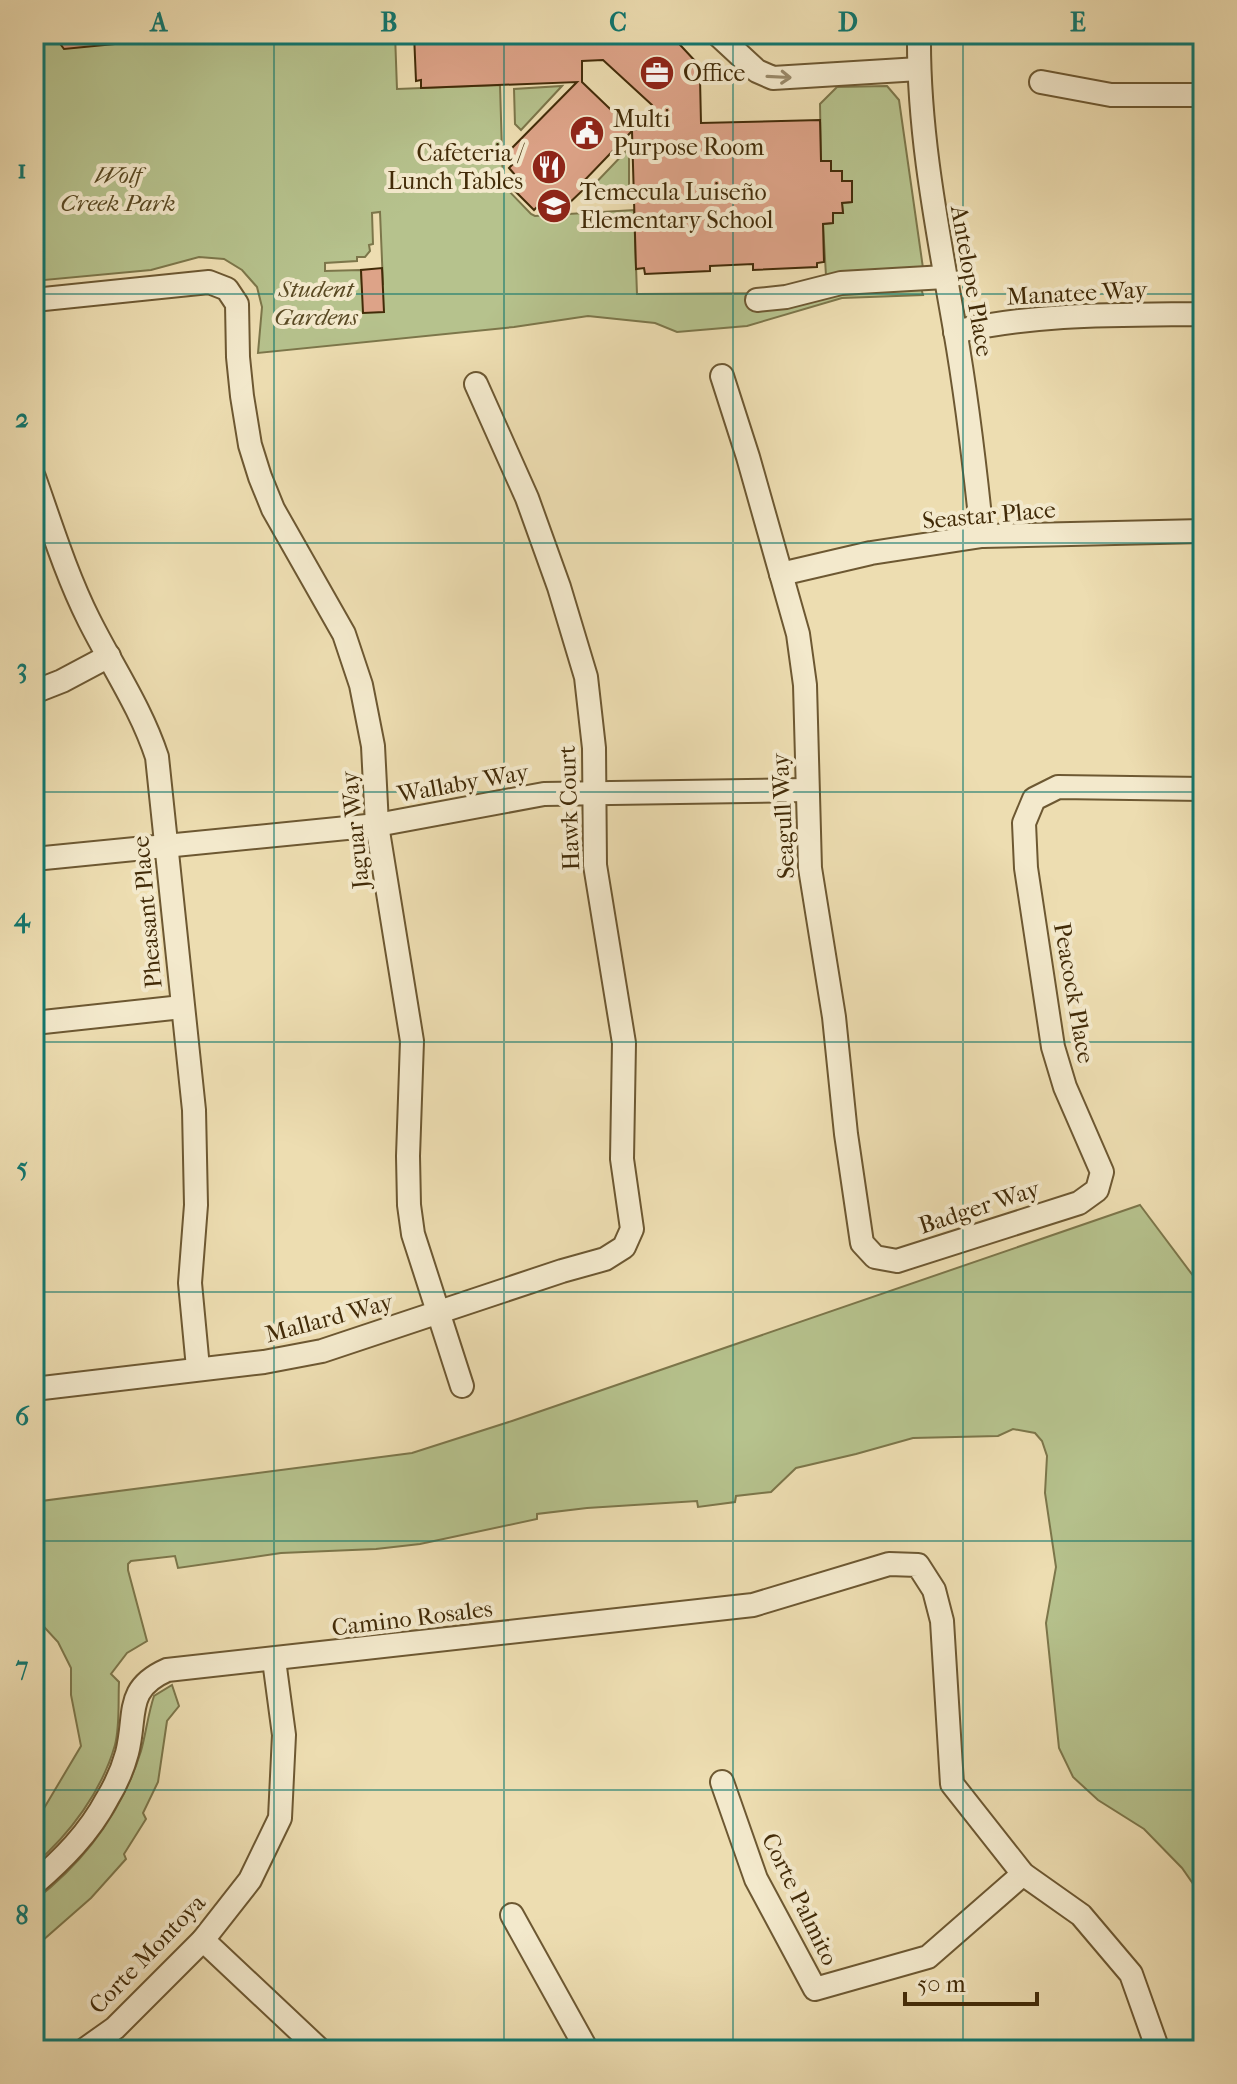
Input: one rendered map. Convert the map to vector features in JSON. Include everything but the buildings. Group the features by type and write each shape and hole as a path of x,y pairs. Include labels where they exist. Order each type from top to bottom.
{"street":[{"path":"717,34 757,71 773,78 919,69"},
{"name":"Antelope Place","path":"919,34 919,69 932,207 971,429 982,536"},
{"path":"1041,82 1111,95 1203,95"},
{"path":"757,300 786,297 841,283 945,277"},
{"name":"Jaguar Way","path":"34,300 209,282 227,289 237,304 242,396 250,445 260,477 273,509 344,634 361,685 373,746 377,825 412,1041 409,1205 413,1234 462,1386"},
{"name":"Manatee Way","path":"955,332 997,322 1051,316 1203,314"},
{"name":"Seagull Way","path":"722,376 798,634 805,685 810,868 834,1017 854,1196 862,1243 875,1257"},
{"name":"Hawk Court","path":"476,384 527,498 559,587 586,677 594,748 595,865 624,1043 622,1159 632,1229 624,1247"},
{"name":"Pheasant Place","path":"34,477 71,579 132,696 152,744 161,784 194,1110 196,1205 190,1283 198,1368"},
{"name":"Seastar Place","path":"781,574 871,553 982,536 1203,531"},
{"path":"34,692 109,656"},
{"name":"Peacock Place","path":"1097,1190 1102,1172 1065,1087 1053,1047 1026,868 1024,823 1034,799 1058,787 1203,789"},
{"name":"Wallaby Way","path":"34,859 377,825 544,794 807,790"},
{"path":"34,1023 182,1007"},
{"name":"Badger Way","path":"875,1257 897,1261 1079,1203 1097,1190"},
{"name":"Mallard Way","path":"34,1389 264,1362 322,1351 605,1259 624,1247"},
{"name":"Camino Rosales","path":"34,1884 82,1838 108,1799 127,1755 137,1694 149,1678 167,1670 753,1605 889,1564 918,1565 934,1590 942,1621 952,1784 1023,1874"},
{"name":"Corte Montoya","path":"84,2050 115,2028 203,1940 250,1880 280,1818 284,1735 274,1660"},
{"name":"Corte Palmito","path":"722,1782 756,1879 815,1989 928,1957 1023,1874"},
{"path":"1023,1874 1081,1915 1131,1974 1158,2050"},
{"path":"512,1915 587,2050"},
{"path":"203,1940 320,2050"}],"green space":[{"path":"34,34 395,34 397,89 500,85 503,185 531,214 634,210 637,294 832,293 921,288 923,295 842,298 747,326 677,332 655,323 588,316 514,327 258,353 262,307 257,287 242,270 224,259 199,257 151,270 34,281","holes":["380,212 383,284 362,286 361,270 325,271 325,263 357,261 357,257 365,257 370,251 369,245 373,244 372,213"]},
{"path":"562,86 521,130 515,124 514,89"},
{"path":"887,86 899,100 923,268 826,276 823,224 833,223 833,213 843,213 842,203 852,202 852,181 842,181 841,171 831,171 831,161 821,161 820,104 837,87"},
{"path":"629,148 629,196 594,199 587,192"},
{"path":"1140,1205 1203,1289 1203,1898 1182,1868 1144,1829 1098,1800 1073,1777 1059,1748 1046,1623 1056,1567 1045,1493 1047,1456 1042,1441 1035,1433 1013,1429 998,1436 913,1438 796,1468 771,1492 736,1496 735,1502 698,1507 697,1501 537,1514 537,1519 420,1544 376,1549 281,1553 178,1568 175,1556 131,1561 128,1570 147,1641 127,1653 111,1674 119,1682 115,1745 102,1779 83,1811 60,1840 34,1865 34,1825 81,1746 71,1695 71,1668 58,1642 34,1616 34,1502 412,1453"},
{"path":"172,1685 179,1706 167,1721 158,1782 143,1813 146,1819 124,1854 126,1859 91,1898 34,1948 34,1901 69,1870 112,1815 141,1751 154,1696"}],"place":[{"name":"Office","path":"657,73"},
{"name":"Multi Purpose Room","path":"587,133"},
{"name":"Cafeteria / Lunch Tables","path":"549,167"},
{"name":"Temecula Luiseño Elementary School","path":"554,206"}],"park label":[{"name":"Wolf Creek Park","path":"118,189"},
{"name":"Student Gardens","path":"316,303"}]}
